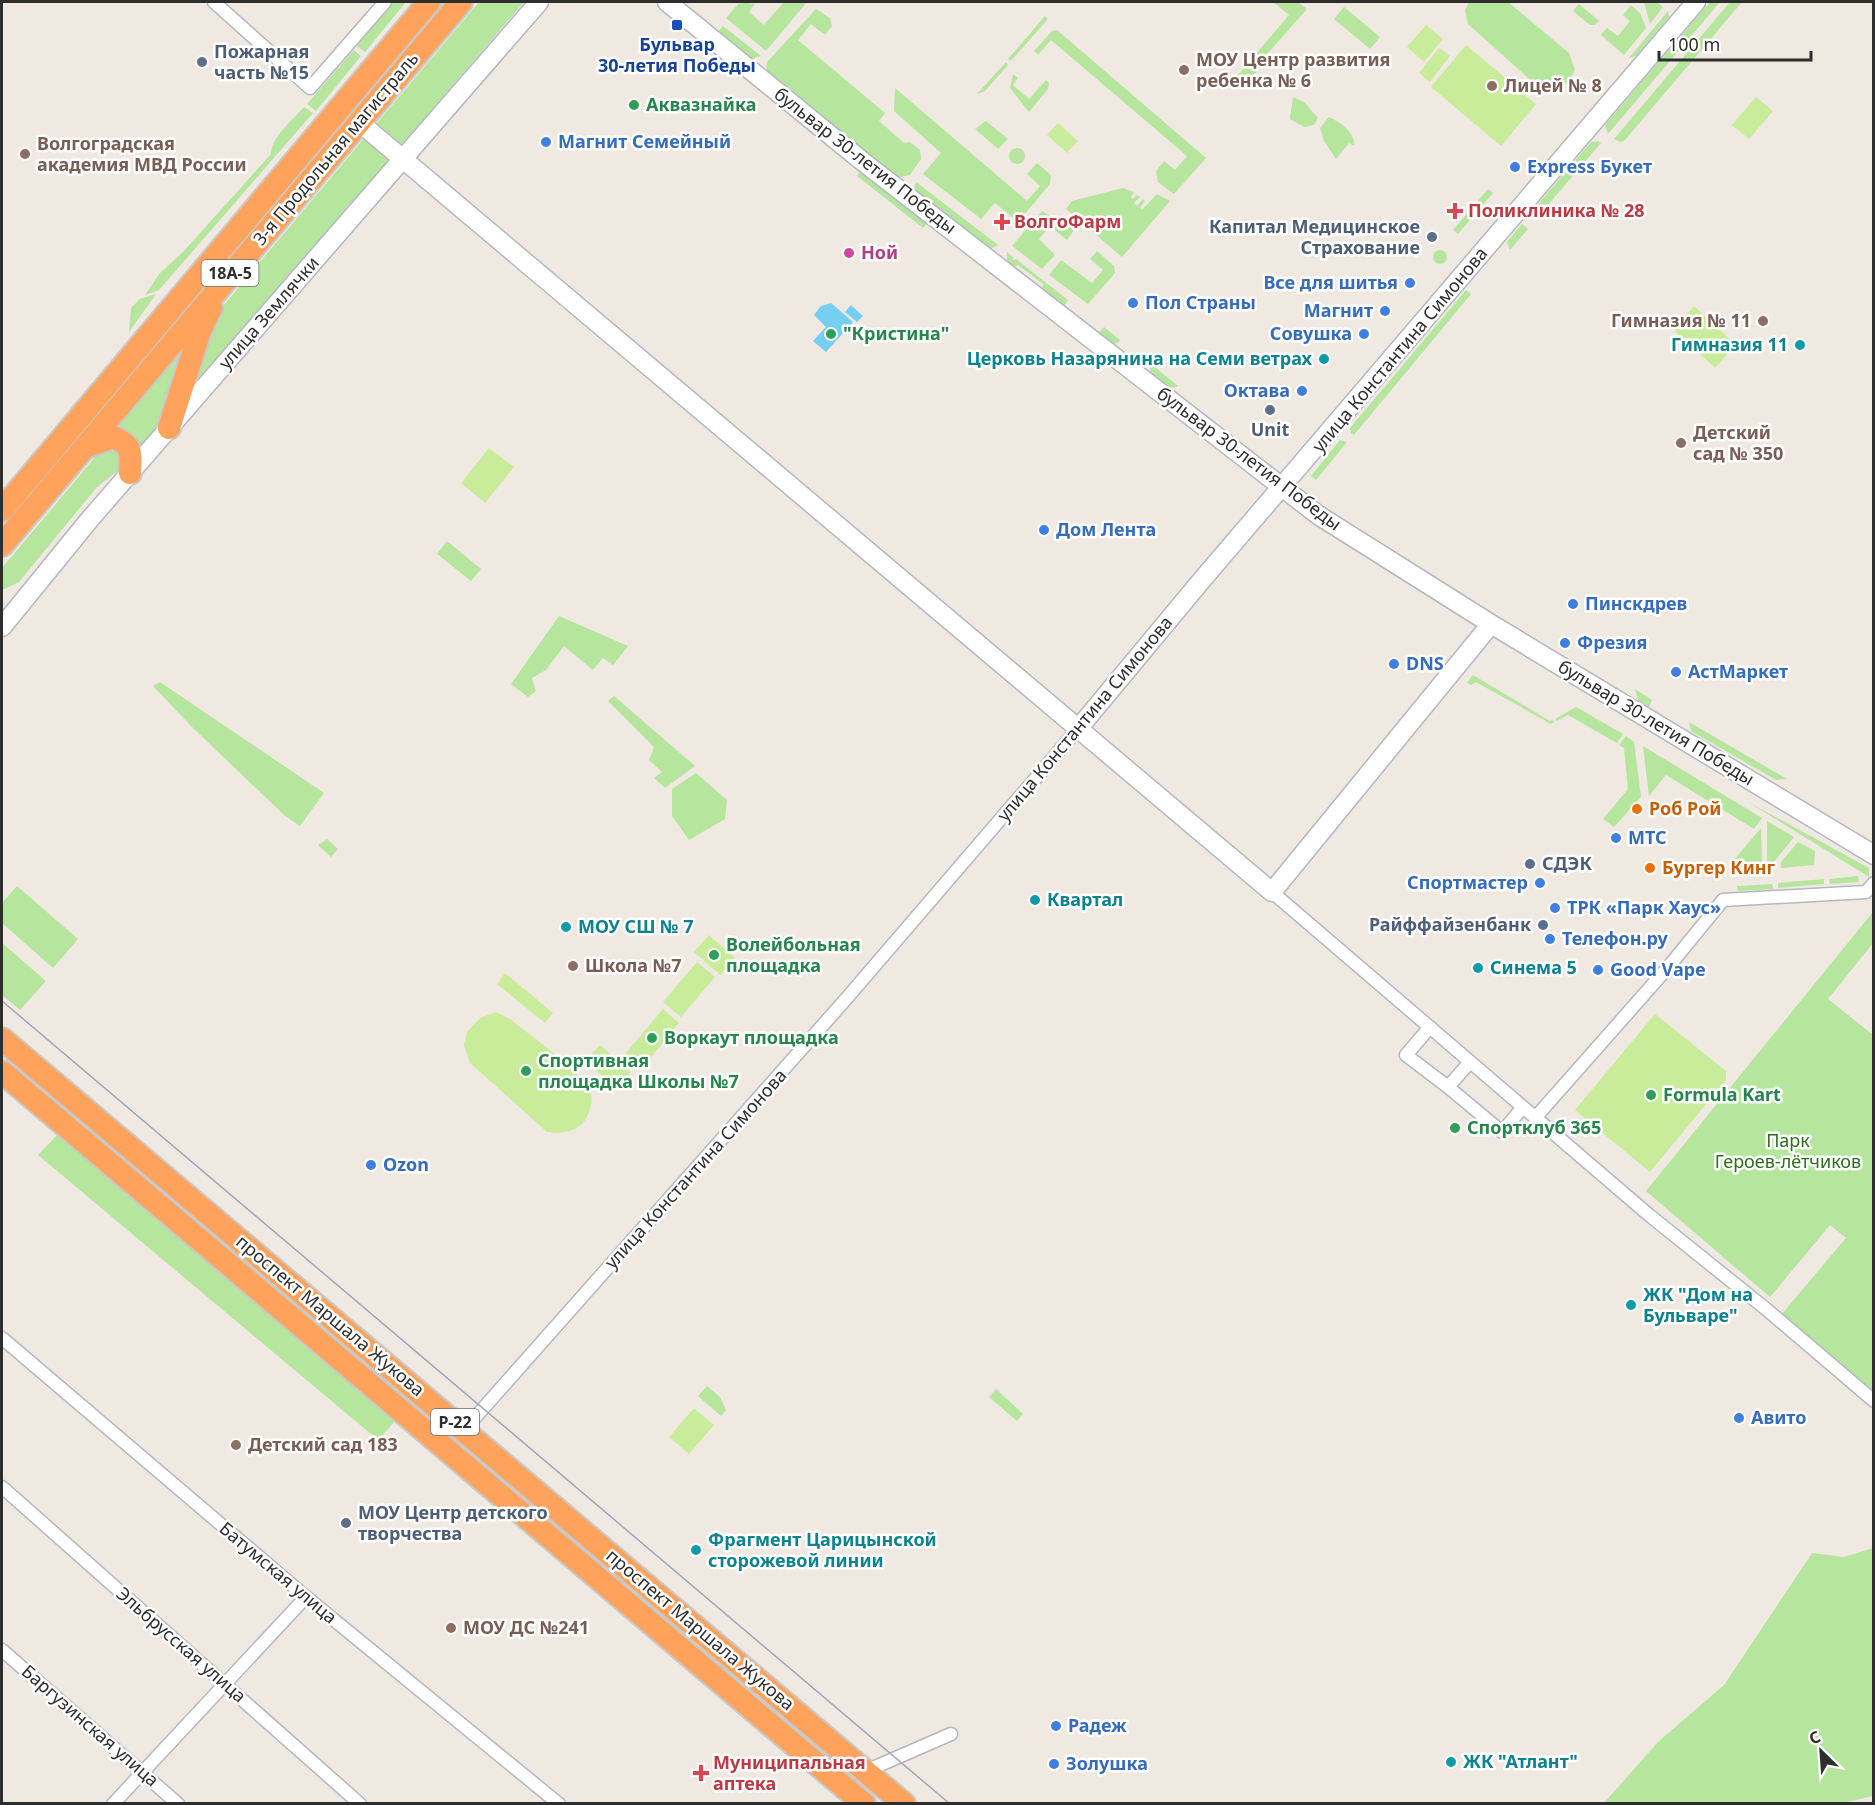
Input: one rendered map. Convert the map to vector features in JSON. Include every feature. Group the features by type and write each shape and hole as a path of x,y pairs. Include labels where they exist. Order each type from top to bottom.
{"highway":[{"name":"3-я Продольная магистраль","path":"2,510 429,2"},
{"name":"3-я Продольная магистраль","path":"2,545 461,2"},
{"path":"169,428 200,331 227,277"},
{"path":"82,449 113,436 126,442 132,453 130,473"},
{"name":"проспект Маршала Жукова","path":"2,1039 904,1803"},
{"name":"проспект Маршала Жукова","path":"2,1072 864,1803"}],"main road":[{"name":"улица Землячки","path":"2,627 130,473 539,2"},
{"name":"бульвар 30-летия Победы","path":"667,2 862,161 1318,515 1491,624 1874,855"},
{"name":"улица Константина Симонова","path":"1078,729 1696,2"},
{"path":"355,127 363,126 1272,892 1491,624"}],"street":[{"path":"214,2 310,88 385,2"},
{"name":"улица Константина Симонова","path":"465,1430 846,999 1078,729"},
{"path":"1535,1118 1670,965 1723,900 1866,892 1874,883"},
{"path":"1272,892 1535,1118 1874,1401"},
{"path":"1430,1027 1406,1055 1502,1132 1523,1107"},
{"path":"1448,1087 1470,1062"},
{"name":"Батумская улица","path":"2,1338 306,1597 559,1803"},
{"name":"Эльбрусская улица","path":"2,1487 360,1803"},
{"path":"113,1803 306,1597"},
{"name":"Баргузинская улица","path":"2,1650 178,1803"},
{"path":"866,1771 951,1734"}],"green space":[{"path":"393,2 406,2 365,52 357,46"},
{"path":"443,2 452,2 2,529 2,524"},
{"path":"479,2 524,2 193,389 206,326"},
{"path":"740,2 755,4 749,12 764,25 784,2 807,2 766,51 726,18"},
{"path":"1273,2 1298,2 1307,9 1259,63 1260,68 1240,90 1231,83 1289,15"},
{"path":"1469,2 1508,2 1569,53 1575,70 1569,82 1550,90 1537,86 1468,24 1465,10"},
{"path":"1644,2 1657,2 1663,7 1650,24"},
{"path":"1710,2 1720,2 1608,134 1605,125"},
{"path":"1730,2 1742,2 1625,140 1620,142 1614,139"},
{"path":"1579,4 1599,21 1595,25 1590,25 1573,11"},
{"path":"1631,5 1640,13 1646,28 1624,55 1601,35 1607,28 1618,36 1630,21 1623,15"},
{"path":"1344,7 1380,37 1370,49 1334,19"},
{"path":"816,9 830,18 832,26 825,35 811,24 798,40 885,113 879,121 904,143 910,142 920,150 921,159 910,175 898,178 766,71 767,62"},
{"path":"1668,11 1669,17 1636,56 1629,58"},
{"path":"1045,16 1048,19 1011,61 1008,59"},
{"path":"1426,25 1443,39 1424,62 1407,47"},
{"path":"723,26 761,56 751,59 718,32"},
{"path":"1057,30 1206,158 1174,194 1158,182 1156,171 1164,161 1175,170 1187,156 1051,40 1038,55 1034,51 1052,31"},
{"path":"1466,45 1536,104 1501,146 1431,87"},
{"path":"1439,48 1450,56 1430,82 1419,73"},
{"path":"354,50 361,56 316,111 307,104"},
{"path":"1006,62 1008,65 985,91 977,94"},
{"path":"1013,74 1018,78 1013,85 1029,99 1046,80 1049,83 1048,89 1029,112 1010,88"},
{"path":"895,88 1027,201 1040,186 1027,174 1037,163 1051,175 1050,184 1018,222 995,203 981,219 923,174 941,153 894,111"},
{"path":"1293,97 1304,102 1318,118 1314,125 1304,127 1290,119"},
{"path":"1756,97 1773,111 1749,139 1732,125"},
{"path":"304,107 313,113 159,290 145,295 160,273 183,252 271,154 275,141 283,129"},
{"path":"1329,117 1346,128 1354,141 1354,146 1349,143 1336,159 1324,141 1320,128"},
{"path":"986,121 1008,139 998,149 975,129"},
{"path":"1058,123 1078,141 1067,153 1047,135"},
{"path":"1591,142 1601,143 1535,220 1529,215"},
{"path":"1017,148 1025,156 1017,164 1009,156"},
{"path":"862,170 928,222 923,228 857,176"},
{"path":"916,182 998,245 992,248 987,247 917,193 914,188"},
{"path":"1123,188 1134,192 1131,197 1133,199 1137,195 1140,197 1134,203 1137,206 1143,199 1145,201 1140,207 1142,210 1157,194 1170,201 1122,257 1066,209 1072,201"},
{"path":"1488,189 1493,193 1458,234 1453,230"},
{"path":"1042,211 1056,219 1058,217 1074,230 1067,240 1050,226 1039,239 1055,255 1042,269 1012,246"},
{"path":"1522,224 1528,229 1510,250 1507,242"},
{"path":"1440,250 1445,252 1447,257 1445,262 1440,264 1435,262 1433,257 1435,252"},
{"path":"1097,251 1114,266 1115,273 1088,304 1049,275 1061,260 1092,283 1103,270 1090,259"},
{"path":"1007,252 1013,257 1012,260 1016,259 1068,300 1064,306 1042,289 1043,284 1018,265 1013,267 1007,262"},
{"path":"1466,290 1471,294 1354,435 1351,433 1350,428"},
{"path":"156,294 129,332 131,308 140,299"},
{"path":"1694,306 1736,345 1715,368 1673,329"},
{"path":"1104,327 1120,340 1118,343 1113,344 1099,333"},
{"path":"182,349 184,351 166,420 136,457 111,432"},
{"path":"1151,364 1178,386 1169,389 1150,374"},
{"path":"1340,440 1347,442 1316,480 1311,476"},
{"path":"119,448 123,463 119,470 97,487 19,582 2,590 2,568 101,450"},
{"path":"489,448 514,467 485,503 461,483"},
{"path":"447,541 481,569 471,581 437,554"},
{"path":"559,616 628,646 613,665 603,658 593,670 564,646 546,670 532,678 536,691 528,697 511,684"},
{"path":"1473,675 1554,722 1551,724 1476,682 1471,685 1467,683"},
{"path":"160,682 324,793 300,826 284,815 193,728 153,686"},
{"path":"1635,689 1652,700 1649,707 1638,701"},
{"path":"614,696 695,766 665,788 654,778 662,772 649,760 654,747 608,701"},
{"path":"1576,707 1623,734 1617,743 1568,715 1557,721 1555,719"},
{"path":"1689,722 1787,779 1776,780 1691,731"},
{"path":"1626,736 1634,742 1641,797 1614,827 1603,819 1628,789 1624,748 1619,745"},
{"path":"1643,746 1762,818 1754,829 1666,775 1649,796"},
{"path":"696,773 727,800 725,819 689,840 672,816 672,789"},
{"path":"1748,802 1869,868 1869,877"},
{"path":"1767,821 1794,837 1774,862 1773,868 1767,868"},
{"path":"1761,828 1762,869 1735,871 1734,860"},
{"path":"327,839 338,849 331,857 318,845"},
{"path":"1798,842 1815,851 1814,865 1781,868 1781,862"},
{"path":"1858,876 1859,882 1830,884 1829,879"},
{"path":"1824,879 1824,884 1778,888 1778,883"},
{"path":"1772,884 1773,889 1738,891 1737,886"},
{"path":"17,886 78,939 53,968 2,923 2,903"},
{"name":"Парк Героев-лётчиков","path":"1873,912 1873,943 1828,999 1873,1035 1873,1392 1781,1315 1846,1238 1830,1225 1770,1297 1646,1191"},
{"name":"Волейбольная площадка","path":"709,935 735,958 720,975 694,952"},
{"path":"2,943 46,981 20,1010 2,995"},
{"name":"Воркаут площадка","path":"697,962 715,977 681,1017 663,1002"},
{"path":"505,973 553,1013 545,1023 497,984"},
{"name":"Воркаут площадка","path":"663,1009 679,1023 642,1068 625,1054"},
{"name":"Спортивная площадка Школы №7","path":"496,1012 510,1019 555,1054 586,1085 591,1094 591,1103 587,1117 580,1126 559,1133 547,1132 470,1063 464,1045 467,1032 480,1018"},
{"name":"Formula Kart","path":"1655,1014 1726,1071 1726,1080 1650,1172 1575,1110"},
{"path":"600,1045 631,1072 616,1088 585,1061"},
{"path":"58,1134 396,1420 378,1440 38,1155"},
{"path":"707,1386 720,1397 726,1410 721,1416 698,1396"},
{"path":"996,1389 1023,1414 1017,1421 989,1397"},
{"path":"694,1408 714,1425 689,1454 669,1437"},
{"path":"1873,1548 1873,1796 1838,1804 1604,1803 1658,1742 1724,1685 1812,1553 1844,1557"}],"water":[{"name":"\"Кристина\"","path":"831,303 853,322 826,352 813,341 826,327 814,315 821,306"},
{"name":"\"Кристина\"","path":"851,305 863,316 857,322 845,312"}],"tram line":[{"path":"2,1001 950,1804"}],"place":[{"name":"Бульвар 30-летия Победы","path":"677,25"},
{"name":"Пожарная часть №15","path":"202,62"},
{"name":"МОУ Центр развития ребенка № 6","path":"1184,70"},
{"name":"Лицей № 8","path":"1492,86"},
{"name":"Аквазнайка","path":"634,105"},
{"name":"Магнит Семейный","path":"546,142"},
{"name":"Волгоградская академия МВД России","path":"25,154"},
{"name":"Express Букет","path":"1515,167"},
{"name":"Поликлиника № 28","path":"1455,211"},
{"name":"ВолгоФарм","path":"1002,222"},
{"name":"Капитал Медицинское Страхование","path":"1432,237"},
{"name":"Ной","path":"849,253"},
{"name":"Все для шитья","path":"1410,283"},
{"name":"Пол Страны","path":"1133,303"},
{"name":"Магнит","path":"1385,311"},
{"name":"Гимназия № 11","path":"1763,321"},
{"name":"\"Кристина\"","path":"831,334"},
{"name":"Совушка","path":"1364,334"},
{"name":"Гимназия 11","path":"1800,345"},
{"name":"Церковь Назарянина на Семи ветрах","path":"1324,359"},
{"name":"Октава","path":"1302,391"},
{"name":"Unit","path":"1270,410"},
{"name":"Детский сад № 350","path":"1681,443"},
{"name":"Дом Лента","path":"1044,530"},
{"name":"Пинскдрев","path":"1573,604"},
{"name":"Фрезия","path":"1565,643"},
{"name":"DNS","path":"1394,664"},
{"name":"АстМаркет","path":"1676,672"},
{"name":"Роб Рой","path":"1637,809"},
{"name":"МТС","path":"1616,838"},
{"name":"СДЭК","path":"1530,864"},
{"name":"Бургер Кинг","path":"1650,868"},
{"name":"Спортмастер","path":"1540,883"},
{"name":"Квартал","path":"1035,900"},
{"name":"ТРК «Парк Хаус»","path":"1555,908"},
{"name":"Райффайзенбанк","path":"1543,925"},
{"name":"МОУ СШ № 7","path":"566,927"},
{"name":"Телефон.ру","path":"1550,939"},
{"name":"Волейбольная площадка","path":"714,955"},
{"name":"Школа №7","path":"573,966"},
{"name":"Синема 5","path":"1478,968"},
{"name":"Good Vape","path":"1598,970"},
{"name":"Воркаут площадка","path":"652,1038"},
{"name":"Спортивная площадка Школы №7","path":"526,1071"},
{"name":"Formula Kart","path":"1651,1095"},
{"name":"Спортклуб 365","path":"1455,1128"},
{"name":"Ozon","path":"371,1165"},
{"name":"ЖК \"Дом на Бульваре\"","path":"1631,1305"},
{"name":"Авито","path":"1739,1418"},
{"name":"Детский сад 183","path":"236,1445"},
{"name":"МОУ Центр детского творчества","path":"346,1523"},
{"name":"Фрагмент Царицынской сторожевой линии","path":"696,1550"},
{"name":"МОУ ДС №241","path":"451,1628"},
{"name":"Радеж","path":"1056,1726"},
{"name":"ЖК \"Атлант\"","path":"1451,1762"},
{"name":"Золушка","path":"1054,1764"},
{"name":"Муниципальная аптека","path":"701,1773"}]}
